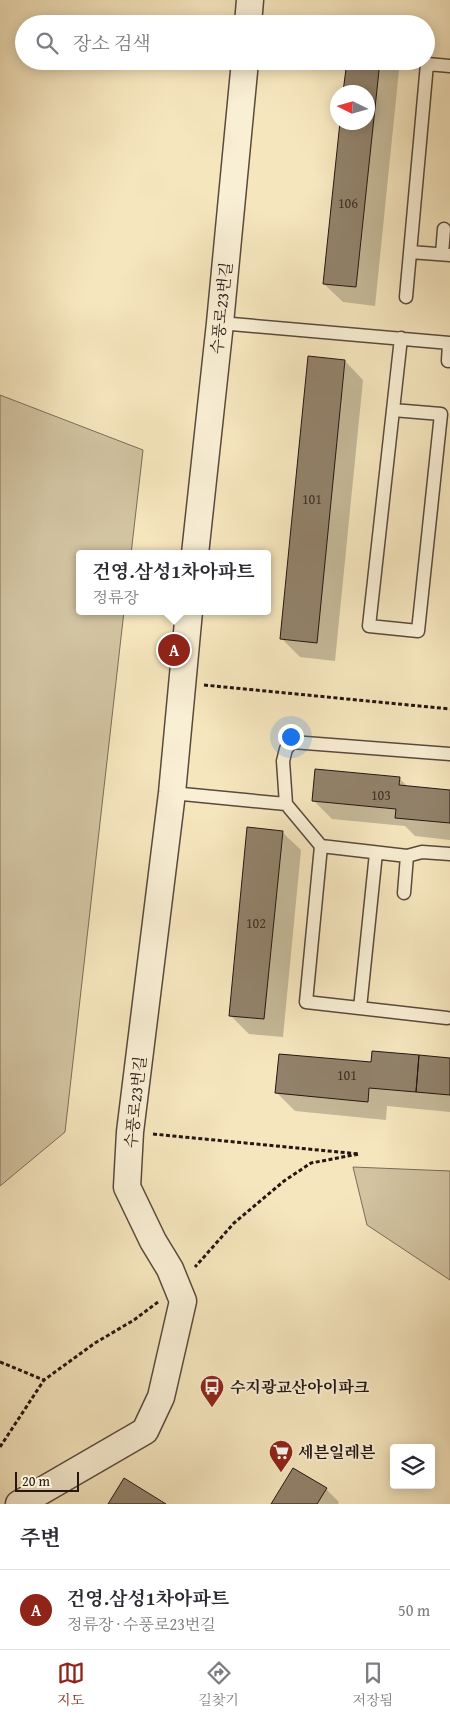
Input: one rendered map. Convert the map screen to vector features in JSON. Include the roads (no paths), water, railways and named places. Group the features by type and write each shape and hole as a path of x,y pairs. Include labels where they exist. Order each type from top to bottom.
{"street":[{"path":"249,15 250,0"},
{"name":"수풍로23번길","path":"195,550 220,323 244,70"},
{"name":"수풍로23번길","path":"19,1504 145,1431 161,1396 183,1301 170,1269 153,1241 127,1187 130,1132 172,793 189,615"}],"lane":[{"path":"435,65 450,66"},
{"path":"406,297 426,70"},
{"path":"410,252 446,255 444,229"},
{"path":"220,323 450,343 448,361"},
{"path":"393,410 441,414 418,631 369,626 393,410 401,338"},
{"path":"450,754 292,742 286,749 283,761 286,804 321,846 407,856 422,852 450,854"},
{"path":"172,793 286,804"},
{"path":"321,846 306,1002 447,1018"},
{"path":"360,1008 376,853"},
{"path":"404,893 407,856"}],"place":[{"name":"건영.삼성1차아파트","path":"174,650"},
{"name":"수지광교산아이파크","path":"212,1408"},
{"name":"세븐일레븐","path":"281,1473"}]}
